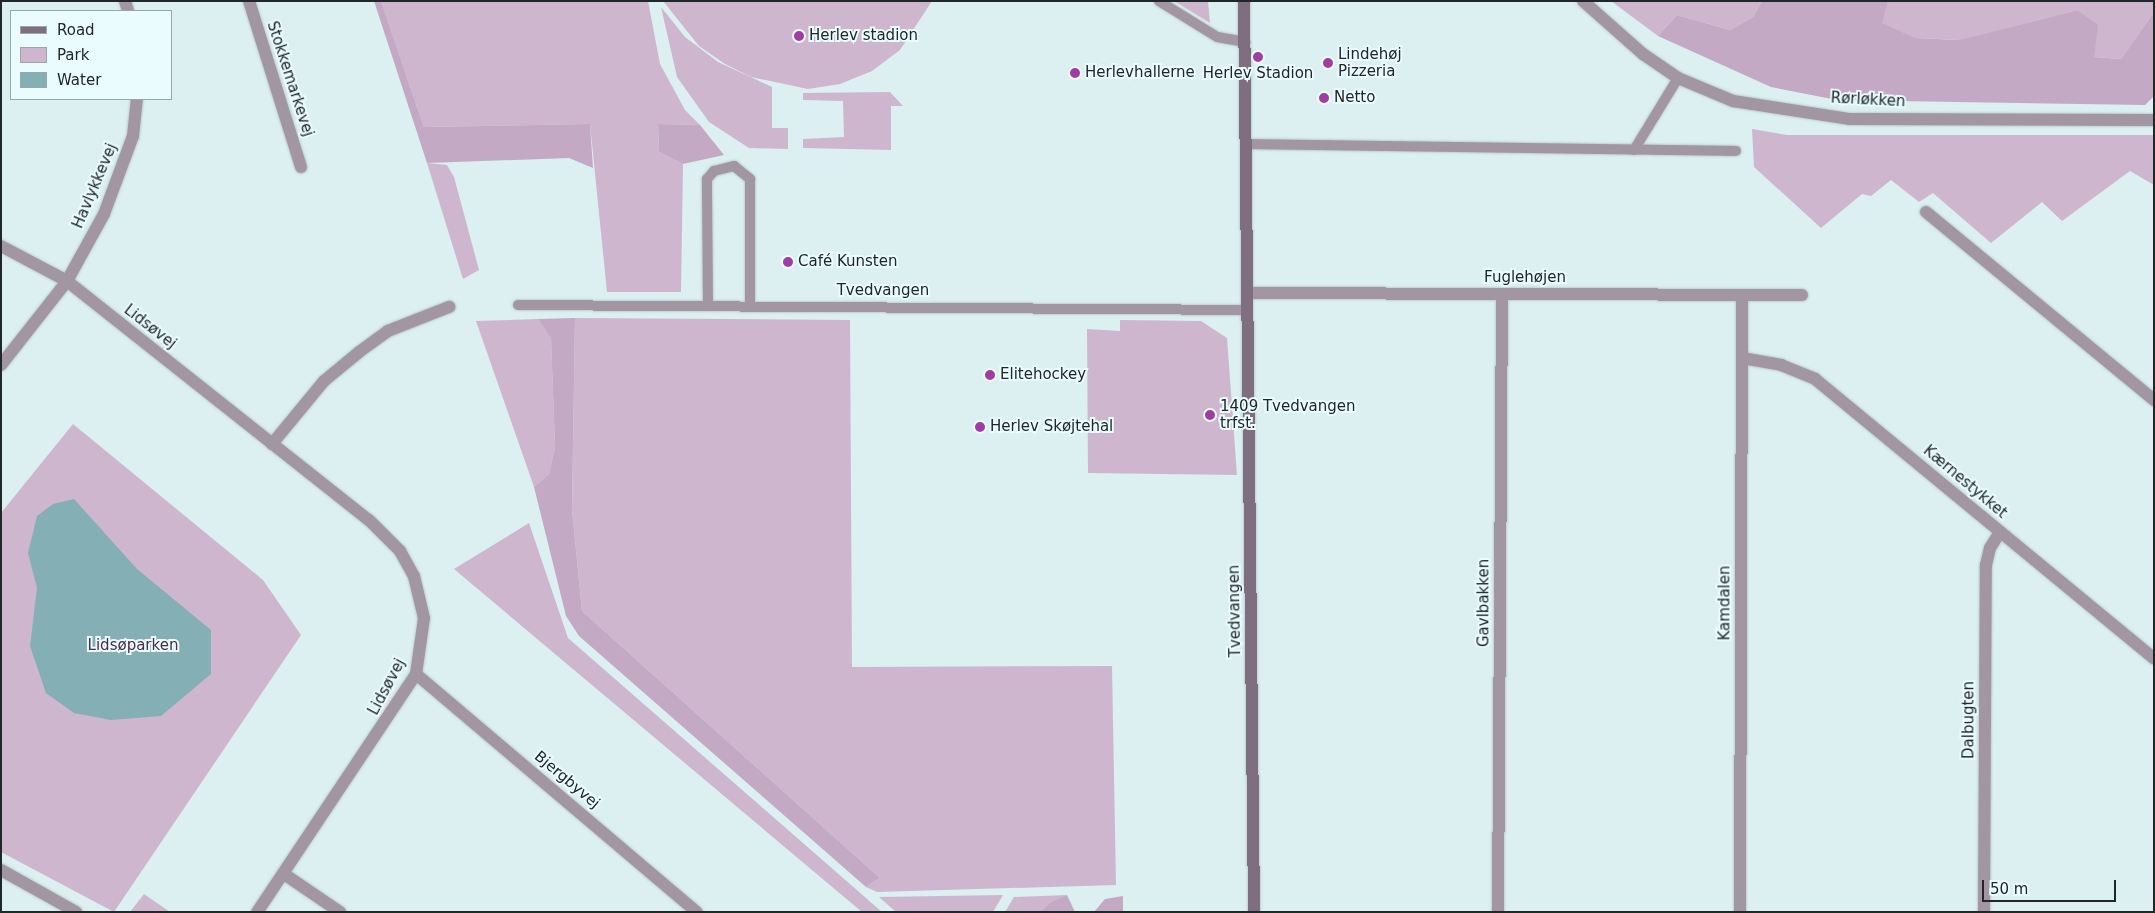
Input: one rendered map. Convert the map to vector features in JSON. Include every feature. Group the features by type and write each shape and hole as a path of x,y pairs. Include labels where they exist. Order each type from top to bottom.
{"street":[{"name":"Stokkemarkevej","path":"249,1 301,167"},
{"name":"Tvedvangen","path":"1244,1 1248,144 1247,310 1254,912"},
{"name":"Rørløkken","path":"1583,1 1643,54 1678,78 1733,101 1849,119 2154,120"},
{"name":"Havlykkevej","path":"1,365 67,281 121,176 133,136 136,100"},
{"path":"1926,212 2154,400"},
{"name":"Lidsøvej","path":"1,246 67,281 369,520 400,551 416,583 424,618 416,674 257,912"},
{"name":"Fuglehøjen","path":"1247,292 1802,295"},
{"name":"Gavlbakken","path":"1498,912 1502,294"},
{"name":"Kamdalen","path":"1740,912 1742,295"},
{"path":"272,444 324,381 359,352 388,331 449,307"},
{"name":"Kærnestykket","path":"1742,358 1781,365 1815,378 2154,658"},
{"name":"Dalbugten","path":"1984,912 1986,566 1990,548 2000,532"},
{"name":"Bjergbyvej","path":"416,674 697,912"},
{"path":"1,870 76,912"},
{"path":"284,874 340,912"}],"lane":[{"path":"1160,1 1216,37 1246,42"},
{"path":"1634,150 1678,78"},
{"path":"1248,144 1736,152"},
{"path":"708,306 707,179 723,166 734,166 750,179 750,306"},
{"name":"Tvedvangen","path":"518,305 1247,310"}],"green space":[{"path":"381,1 648,1 660,64 685,110 700,125 658,124 659,152 683,164 681,292 607,292 590,124 424,127"},
{"name":"Herlev stadion","path":"663,1 932,1 900,50 872,71 840,84 808,89 751,77 725,64 699,46"},
{"path":"1174,1 1208,1 1210,23"},
{"path":"1611,1 1762,1 1753,17 1730,30 1677,15 1658,36"},
{"path":"1888,1 2154,1 2154,12 2121,59 2094,57 2077,10 1960,40 1916,38 1881,23"},
{"path":"661,7 685,37 718,62 772,87 772,128 788,128 788,149 749,148 709,122 677,77"},
{"path":"890,92 903,106 891,106 891,150 803,148 803,139 844,137 843,101 803,100 803,93"},
{"path":"1752,129 1787,135 2154,135 2154,185 2130,171 2062,221 2042,202 1991,243 1933,193 1919,202 1891,180 1871,196 1862,194 1821,228 1754,167"},
{"path":"427,163 447,165 454,177 479,270 463,279"},
{"path":"575,318 850,320 852,667 1112,666 1116,885 877,892 866,887 880,878 582,611 572,509"},
{"path":"538,319 551,337 555,447 549,474 534,487 476,321"},
{"path":"1120,320 1201,321 1227,338 1237,475 1088,473 1087,329 1120,331"},
{"name":"Lidsøparken","path":"73,424 263,580 301,635 114,912 1,852 1,513"},
{"path":"529,523 568,638 882,912 862,912 454,569"},
{"path":"144,894 170,912 130,912"},
{"path":"1003,895 993,912 896,912 879,897"},
{"path":"1067,895 1041,912 1005,912 1014,897"}],"shaded area":[{"path":"374,1 381,1 424,127 590,124 593,168 569,158 427,163"},
{"path":"1762,1 1888,1 1882,23 1916,38 1959,40 2077,10 2098,25 2094,57 2121,59 2154,12 2154,96 2145,105 1837,100 1771,87 1658,36 1677,15 1730,30 1753,17"},
{"path":"658,124 700,125 724,155 683,164 659,152"},
{"path":"575,318 572,509 582,611 880,878 866,887 579,636 566,616 534,487 549,474 555,447 551,338 538,319"},
{"path":"1067,895 1075,912 1041,912 1050,903"},
{"path":"1123,896 1123,912 1094,912 1105,899"}],"water":[{"path":"74,499 137,569 211,630 211,674 161,716 111,720 74,713 46,693 30,646 37,588 28,553 37,516 53,504"}],"place":[{"name":"Herlev stadion","path":"799,36"},
{"name":"Herlev Stadion","path":"1258,57"},
{"name":"Lindehøj Pizzeria","path":"1328,63"},
{"name":"Herlevhallerne","path":"1075,73"},
{"name":"Netto","path":"1324,98"},
{"name":"Café Kunsten","path":"788,262"},
{"name":"Elitehockey","path":"990,375"},
{"name":"1409 Tvedvangen trfst.","path":"1210,415"},
{"name":"Herlev Skøjtehal","path":"980,427"}]}
